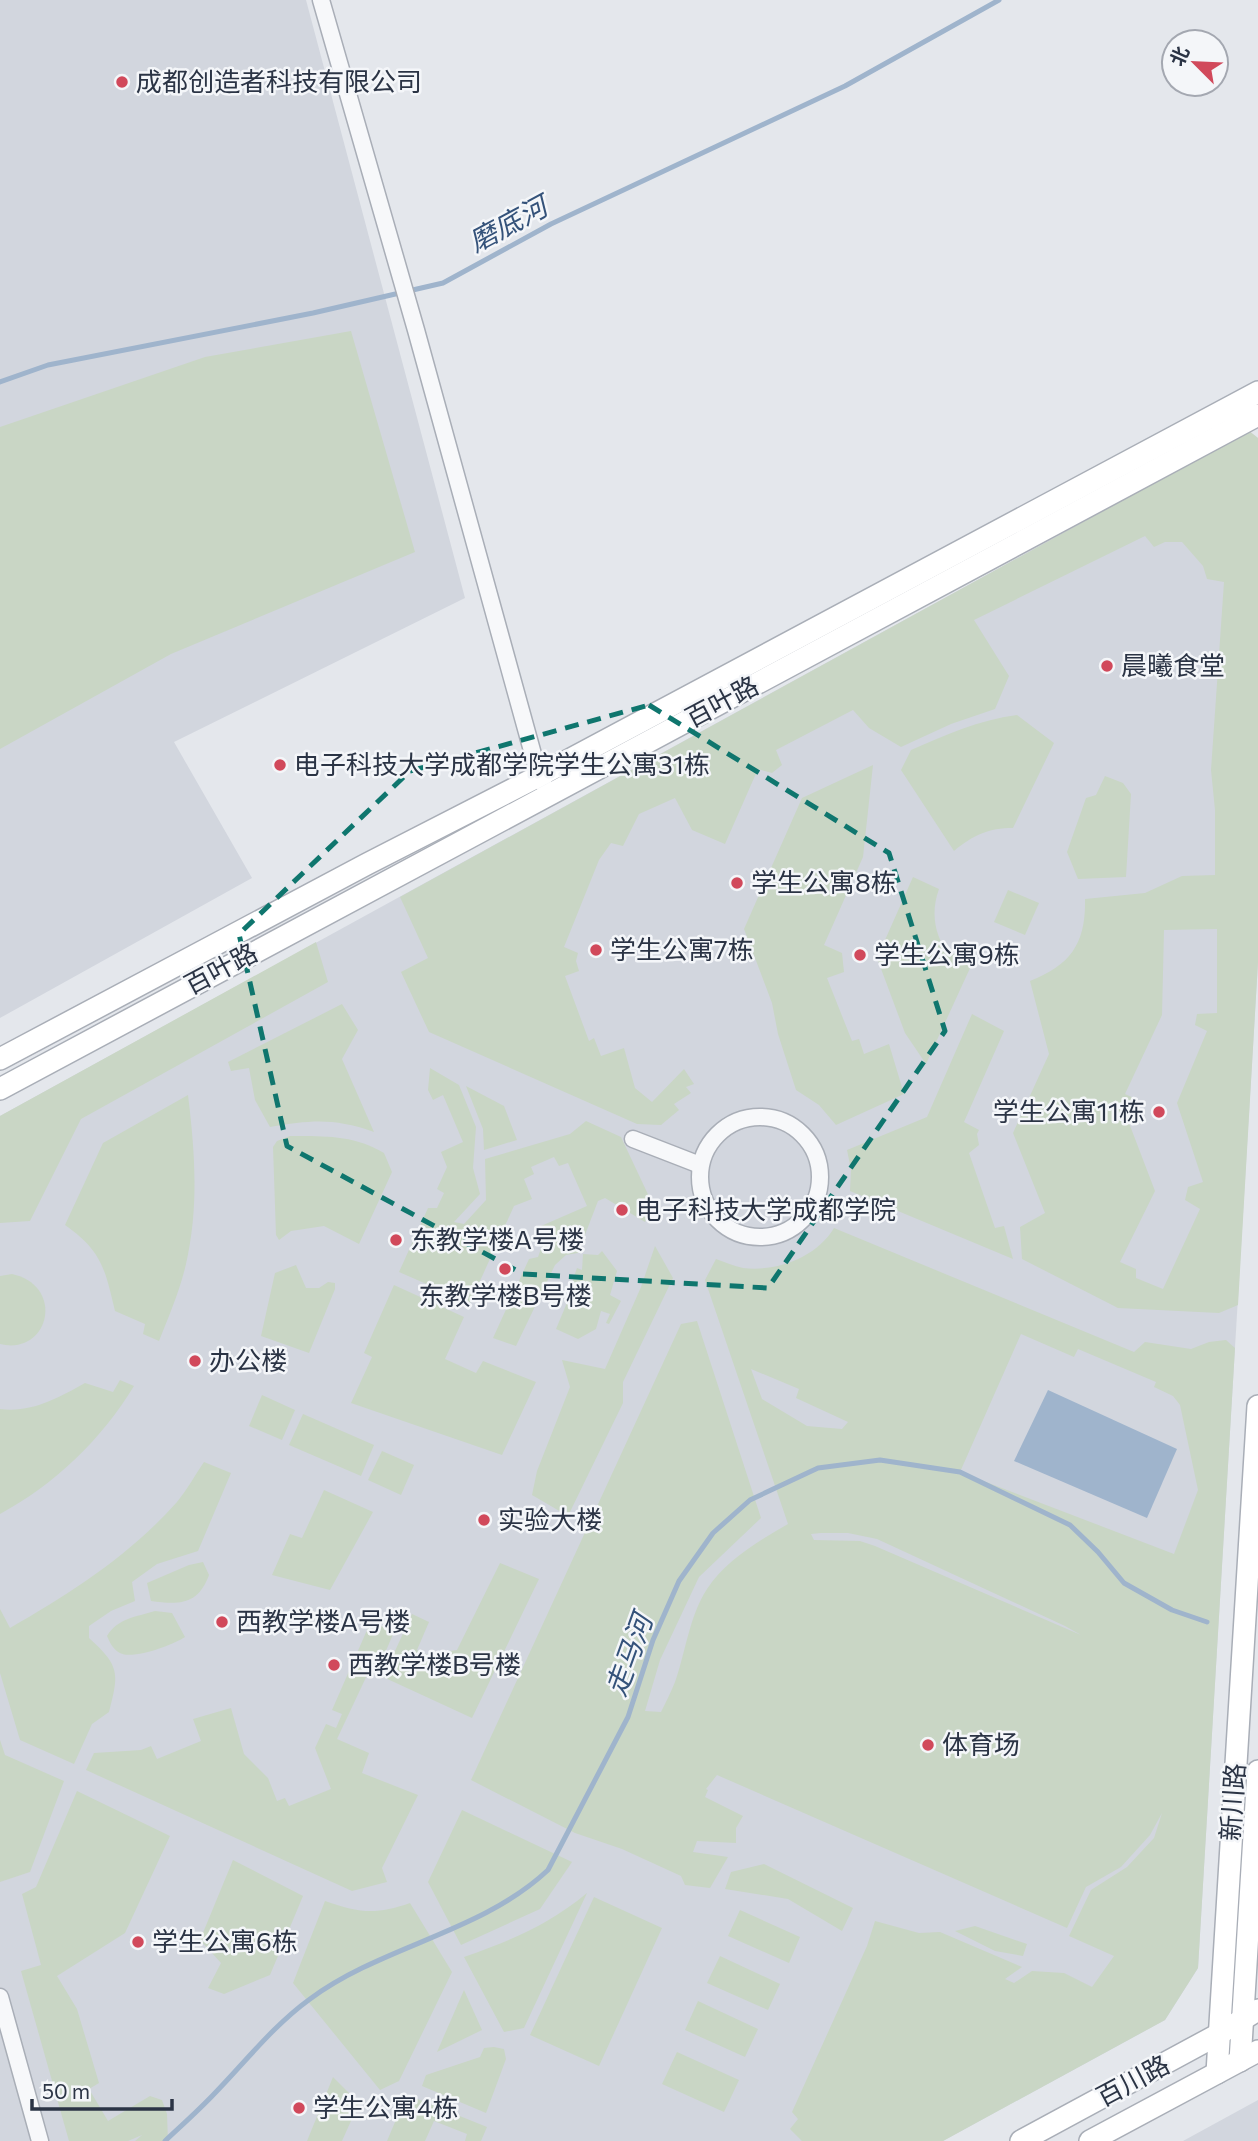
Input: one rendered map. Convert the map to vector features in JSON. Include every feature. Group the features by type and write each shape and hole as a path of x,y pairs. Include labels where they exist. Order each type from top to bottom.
{"street":[{"path":"321,0 544,785"},
{"name":"百叶路","path":"0,1089 544,785 1258,392"},
{"name":"百叶路","path":"0,1059 338,879 544,785 1258,415"},
{"path":"750,1117 770,1117 789,1124 805,1137 816,1154 820,1174 818,1194 809,1212 787,1231 759,1238 739,1234 722,1225 709,1210 701,1192 700,1165 715,1136 731,1124 750,1117"},
{"path":"633,1139 700,1165"},
{"name":"新川路","path":"1217,2073 1258,1405"},
{"name":"新川路","path":"1249,2056 1258,1771"},
{"path":"0,1997 40,2141"},
{"name":"百川路","path":"1021,2141 1219,2034 1250,2014"},
{"name":"百川路","path":"1090,2141 1249,2056"}],"highlighted area":[{"path":"649,705 889,853 945,1031 768,1288 523,1274 287,1146 239,934 410,771"}],"shaded area":[{"path":"0,0 306,0 465,598 174,742 252,878 0,1018"},
{"name":"电子科技大学成都学院","path":"1249,431 1258,438 1258,962 1198,1968 1165,2020 943,2141 0,2141 0,1116"},
{"path":"1258,2100 1258,2141 1183,2141"}],"green space":[{"path":"351,331 415,552 171,654 0,749 0,427 205,357"},
{"path":"1249,431 1258,438 1258,962 1238,1305 1219,1313 1118,1308 1022,1259 1020,1227 1045,1213 1013,1133 1049,1054 1030,981 1056,968 1073,950 1083,928 1085,899 1145,893 1182,876 1215,875 1215,810 1211,770 1224,582 1207,579 1203,566 1182,542 1165,542 1154,547 1145,536 974,620 1009,676 995,709 951,724 901,747 869,728 853,710 776,750 782,765 772,773 758,769 725,844 692,830 675,798 639,814 623,846 611,843 599,860 564,947 578,953 576,961 579,971 565,976 589,1041 594,1038 601,1056 624,1048 635,1088 652,1102 684,1069 694,1084 686,1087 691,1093 674,1104 679,1110 661,1125 637,1124 429,1032 401,972 428,958 400,897","holes":["1217,929 1217,1013 1197,1014 1195,1025 1207,1031 1177,1103 1203,1182 1188,1187 1185,1200 1200,1209 1163,1289 1136,1278 1136,1269 1120,1262 1155,1191 1129,1123 1139,1118 1138,1100 1125,1094 1162,1015 1164,930"]},
{"path":"1017,715 1054,743 1013,828 996,829 982,834 954,851 901,770 911,750 976,724"},
{"path":"873,765 863,857 824,945 842,953 844,972 827,978 852,1041 859,1039 864,1054 889,1044 904,1094 836,1125 819,1105 796,1090 778,1034 772,1003 744,929 802,798"},
{"path":"1105,776 1123,783 1131,794 1126,877 1078,879 1067,852 1086,798 1096,795"},
{"path":"913,877 939,889 935,916 941,941 950,957 957,951 971,966 926,1064 905,1033 877,958"},
{"path":"1008,890 1039,903 1025,935 994,922"},
{"path":"316,942 328,982 81,1119 30,1221 0,1223 0,1116"},
{"path":"342,1004 358,1030 342,1059 374,1132 335,1122 270,1127 255,1100 249,1068 231,1071 228,1062"},
{"path":"972,1014 1004,1031 964,1122 979,1130 979,1145 969,1153 995,1228 1004,1226 1013,1259 850,1191 851,1170 847,1150 927,1117"},
{"path":"430,1068 459,1085 476,1127 473,1168 480,1194 454,1222 464,1224 486,1200 485,1159 570,1134 586,1121 621,1137 653,1205 645,1222 605,1198 598,1201 578,1253 566,1255 555,1265 516,1346 493,1338 529,1259 538,1257 542,1246 535,1243 541,1226 587,1206 568,1163 559,1166 554,1157 531,1167 534,1174 524,1179 532,1199 514,1206 470,1303 399,1272 428,1208 437,1208 444,1193 437,1189 447,1167 441,1152 463,1142 443,1095 433,1100 428,1090"},
{"path":"466,1086 504,1106 517,1140 484,1150 483,1129"},
{"path":"188,1095 194,1158 193,1222 184,1274 159,1341 143,1334 145,1324 115,1311 100,1262 87,1244 65,1225 103,1143"},
{"path":"290,1136 350,1140 384,1153 392,1172 359,1244 324,1226 291,1231 279,1240 276,1235 273,1147 277,1141"},
{"path":"834,1228 1134,1352 1145,1342 1191,1349 1209,1342 1226,1340 1235,1348 1198,1968 1165,2020 943,2141 802,2141 790,2129 798,2119 792,2112 867,1946 875,1921 919,1933 940,1932 1022,1967 1005,1979 1014,1983 1032,1971 1064,1973 1092,1987 1114,1956 1069,1936 1091,1890 1127,1867 1154,1838 1162,1813 1150,1835 1121,1867 1086,1887 1067,1928 717,1775 706,1789 708,1790 705,1797 743,1816 736,1828 736,1843 697,1841 693,1852 728,1857 710,1888 685,1885 681,1876 622,1849 575,1833 471,1780 681,1324 697,1321 761,1518 699,1577 660,1660 645,1711 661,1712 675,1682 688,1634 707,1589 724,1569 744,1552 788,1524 705,1280 716,1259 743,1268 769,1268 806,1255","holes":["1021,1334 1074,1357 1078,1349 1156,1382 1154,1387 1173,1396 1180,1405 1198,1490 1174,1554 960,1472","751,1369 799,1389 796,1398 848,1422 842,1429 807,1426 762,1399","848,1533 877,1539 1081,1635 875,1546 860,1541 814,1540 811,1534"]},
{"path":"655,1246 673,1278 623,1382 623,1403 568,1516 532,1495 537,1471 570,1387 562,1360 605,1369 641,1287"},
{"path":"602,1251 617,1271 610,1295 621,1301 609,1324 606,1323 610,1314 601,1311 596,1329 578,1339 556,1329 569,1298 577,1268 582,1270 583,1254 598,1255"},
{"path":"296,1265 306,1288 319,1288 328,1282 335,1283 309,1353 261,1336 275,1273"},
{"path":"12,1274 29,1281 40,1292 45,1305 45,1318 40,1330 30,1340 17,1345 0,1344 0,1276"},
{"path":"394,1285 464,1317 445,1359 476,1373 483,1361 536,1382 502,1455 351,1403 372,1357 364,1353"},
{"path":"120,1380 134,1386 92,1442 58,1475 0,1514 0,1409 34,1406 55,1399 85,1383 113,1392"},
{"path":"262,1395 295,1410 282,1440 249,1426"},
{"path":"303,1414 374,1445 361,1476 289,1445"},
{"path":"382,1451 414,1465 401,1495 368,1480"},
{"path":"204,1462 231,1473 198,1551 157,1564 132,1582 135,1601 111,1611 89,1626 89,1638 107,1656 114,1671 109,1712 92,1724 74,1764 20,1740 0,1673 0,1609 10,1628 99,1572 159,1521 181,1497"},
{"path":"324,1490 373,1512 330,1590 272,1575 290,1534 302,1538"},
{"path":"203,1562 209,1575 193,1597 186,1601 170,1603 151,1601 147,1583 189,1565"},
{"path":"500,1563 539,1579 472,1718 383,1677 412,1614 429,1622 417,1650 445,1663 450,1651 457,1650"},
{"path":"155,1611 172,1613 185,1637 172,1644 134,1655 120,1653 114,1648 107,1636 116,1625"},
{"path":"371,1621 394,1632 376,1674 369,1671 337,1739 369,1753 362,1773 418,1795 382,1868 387,1882 352,1891 86,1770 94,1753 141,1750 151,1746 157,1759 201,1741 193,1719 231,1708 244,1754 268,1778 277,1801 285,1798 289,1806 331,1789 315,1748 326,1724 336,1728 342,1714 332,1710"},
{"path":"0,1740 5,1755 64,1781 30,1872 0,1882"},
{"path":"77,1791 170,1836 125,1933 57,1976 77,2009 99,2083 89,2089 108,2121 150,2096 162,2100 167,2114 168,2141 135,2141 142,2135 128,2141 69,2141 21,1971 41,1965 22,1894 36,1887"},
{"path":"462,1810 572,1862 540,1909 461,1945 428,1882"},
{"path":"233,1860 303,1896 270,1975 224,1994 208,1988 221,1963 200,1940"},
{"path":"764,1864 853,1908 842,1931 788,1899 725,1889 731,1872"},
{"path":"587,1893 524,2028 504,2032 464,1957 528,1931 558,1915"},
{"path":"594,1897 662,1928 599,2066 530,2035"},
{"path":"325,1901 368,1911 410,1903 452,1972 399,2081 380,2090 293,1983"},
{"path":"740,1910 800,1937 789,1963 728,1936"},
{"path":"975,1926 1027,1944 1023,1956 995,1951 955,1931"},
{"path":"720,1956 780,1984 768,2010 707,1983"},
{"path":"464,1990 482,2030 437,2052"},
{"path":"698,2001 758,2029 745,2057 685,2030"},
{"path":"484,2048 504,2049 506,2059 486,2113 422,2086 426,2075 480,2057"},
{"path":"677,2052 739,2080 724,2112 662,2084"},
{"path":"333,2077 359,2103 342,2141 307,2141"},
{"path":"415,2098 487,2127 481,2141 465,2141 467,2134 434,2121 425,2141 387,2141 401,2108"}],"water":[{"path":"1048,1390 1177,1449 1147,1518 1014,1461"}],"waterway":[{"name":"磨底河","path":"0,382 48,365 313,313 443,283 551,224 845,86 999,0"},
{"name":"走马河","path":"165,2141 272,2032 310,1999 369,1965 493,1909 548,1870 628,1717 653,1640 679,1581 713,1533 750,1500 818,1468 880,1460 960,1472 1070,1525 1124,1583 1172,1610 1207,1622"}],"place":[{"name":"成都创造者科技有限公司","path":"122,82"},
{"name":"晨曦食堂","path":"1107,666"},
{"name":"电子科技大学成都学院学生公寓31栋","path":"280,765"},
{"name":"学生公寓8栋","path":"737,883"},
{"name":"学生公寓7栋","path":"596,950"},
{"name":"学生公寓9栋","path":"860,955"},
{"name":"学生公寓11栋","path":"1159,1112"},
{"name":"电子科技大学成都学院","path":"622,1210"},
{"name":"东教学楼A号楼","path":"396,1240"},
{"name":"东教学楼B号楼","path":"505,1269"},
{"name":"办公楼","path":"195,1361"},
{"name":"实验大楼","path":"484,1520"},
{"name":"西教学楼A号楼","path":"222,1622"},
{"name":"西教学楼B号楼","path":"334,1665"},
{"name":"体育场","path":"928,1745"},
{"name":"学生公寓6栋","path":"138,1942"},
{"name":"学生公寓4栋","path":"299,2108"}]}
